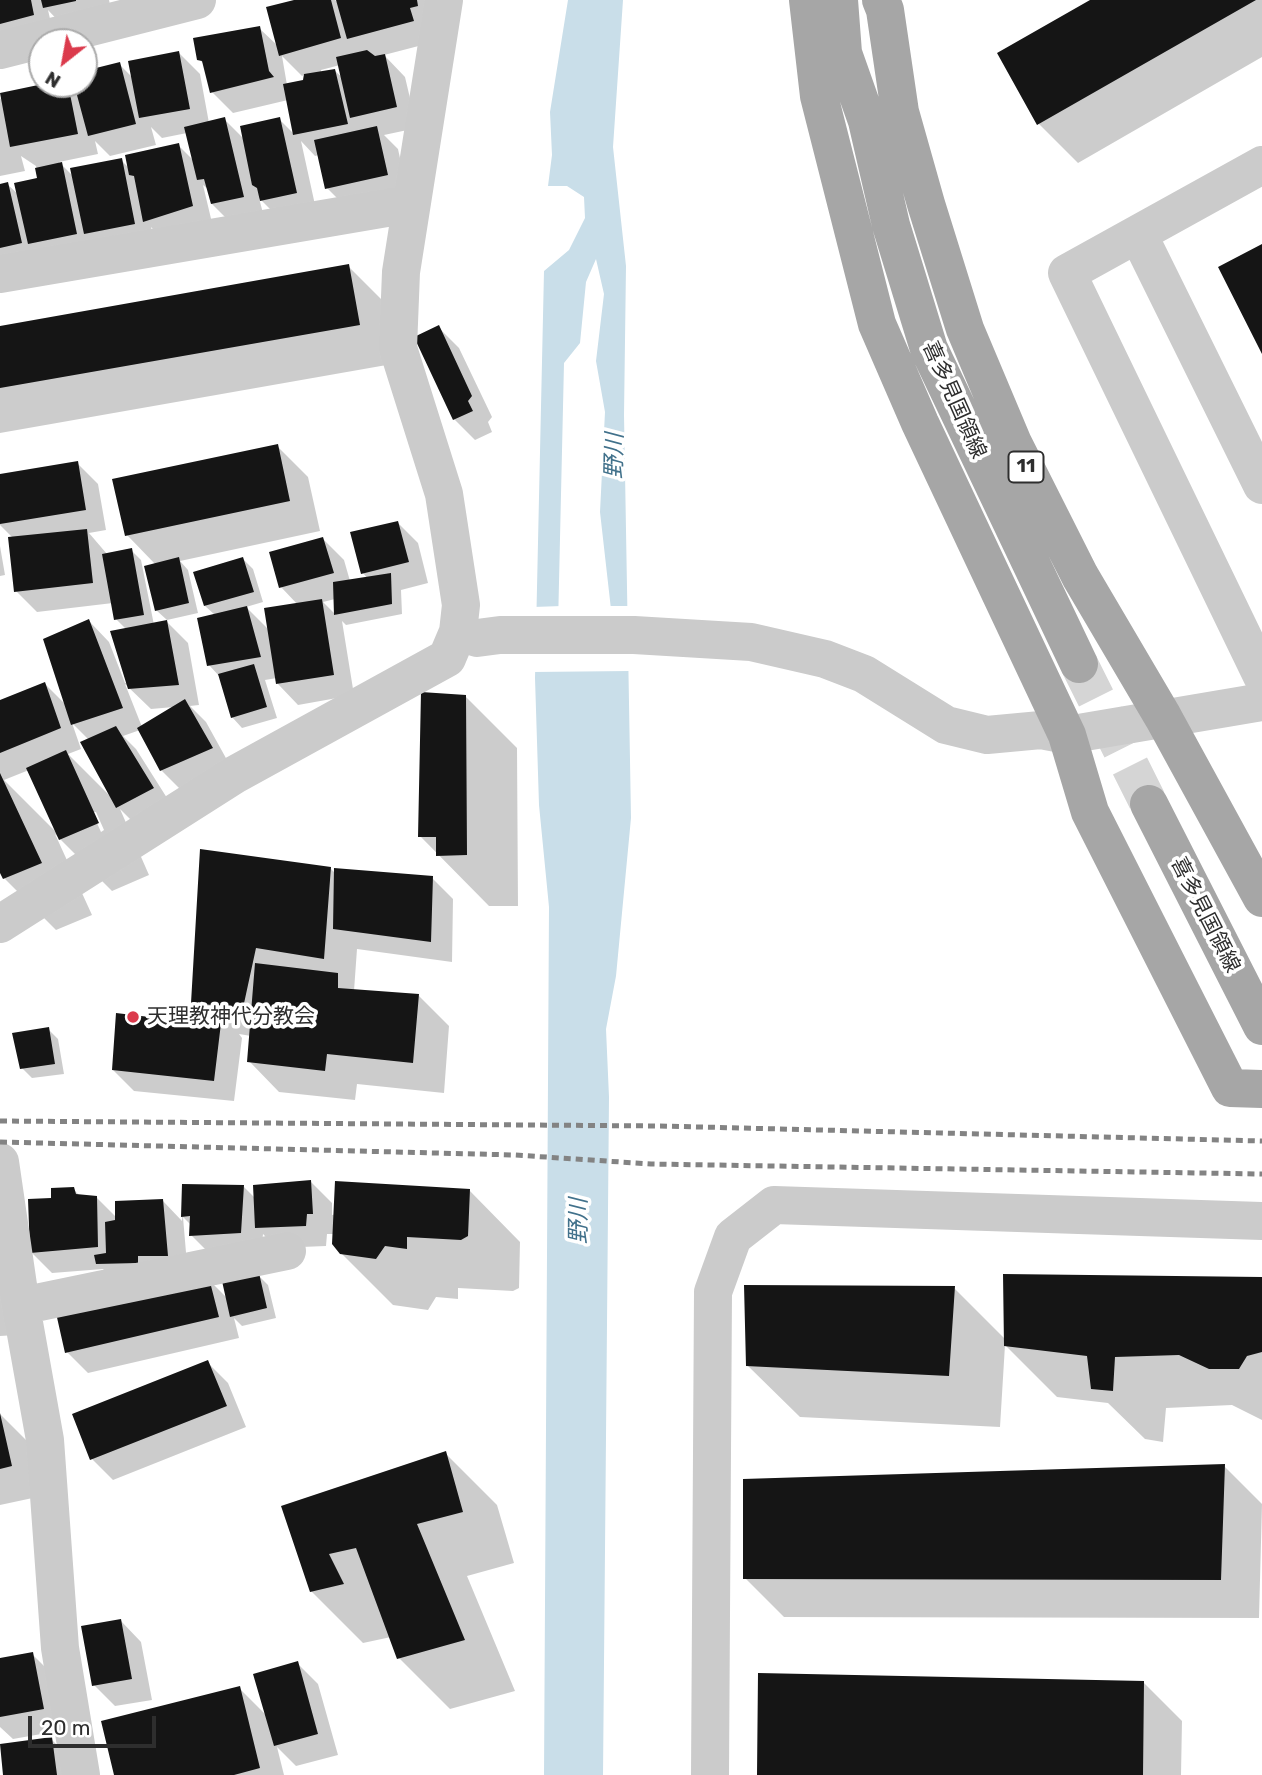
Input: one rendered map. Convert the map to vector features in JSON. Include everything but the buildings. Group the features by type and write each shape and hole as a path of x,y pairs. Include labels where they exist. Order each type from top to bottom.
{"main road":[{"path":"808,0 819,96 877,324 920,423 1067,735 1090,812 1230,1088 1262,1090"},
{"name":"喜多見国領線","path":"839,0 843,53 867,121 891,225 929,349 1079,664"},
{"name":"喜多見国領線","path":"862,0 867,121"},
{"name":"11","path":"881,0 885,9 900,112 965,329 1013,443 1080,576 1163,717 1262,898"},
{"name":"喜多見国領線","path":"1149,804 1262,1026"}],"street":[{"path":"0,50 197,0"},
{"path":"0,925 236,774 447,658 458,632 461,605 444,494 398,348 401,272 444,0"},
{"path":"1262,165 1067,273 1262,676"},
{"path":"0,274 410,204"},
{"path":"1138,234 1262,485"},
{"path":"458,632 477,638 516,635 634,635 763,645 825,659 864,674 946,725 987,736 1041,730 1067,735 1262,702"},
{"path":"1,1176 45,1440 60,1648 81,1775"},
{"path":"710,1775 713,1292 733,1237 774,1205 1262,1221"},
{"path":"21,1306 287,1251"}],"water":[{"name":"野川","path":"568,0 623,0 613,147 626,266 624,415 631,818 616,976 606,1029 609,1097 603,1775 544,1775 549,907 539,805 535,678 544,271 569,250 585,218 584,197 567,186 548,186 552,155 550,112","holes":["596,259 604,294 596,361 605,412 600,512 613,627 558,626 564,363 580,343 586,282"]}],"pier":[{"path":"562,606 562,624 610,626 607,606 632,606 630,671 532,672 533,607"}],"tunnel":[{"path":"1079,664 1149,804"}],"railway":[{"path":"0,1121 660,1126 1262,1141"},
{"path":"0,1142 515,1155 651,1164 1262,1174"}],"place":[{"name":"天理教神代分教会","path":"133,1017"}]}
